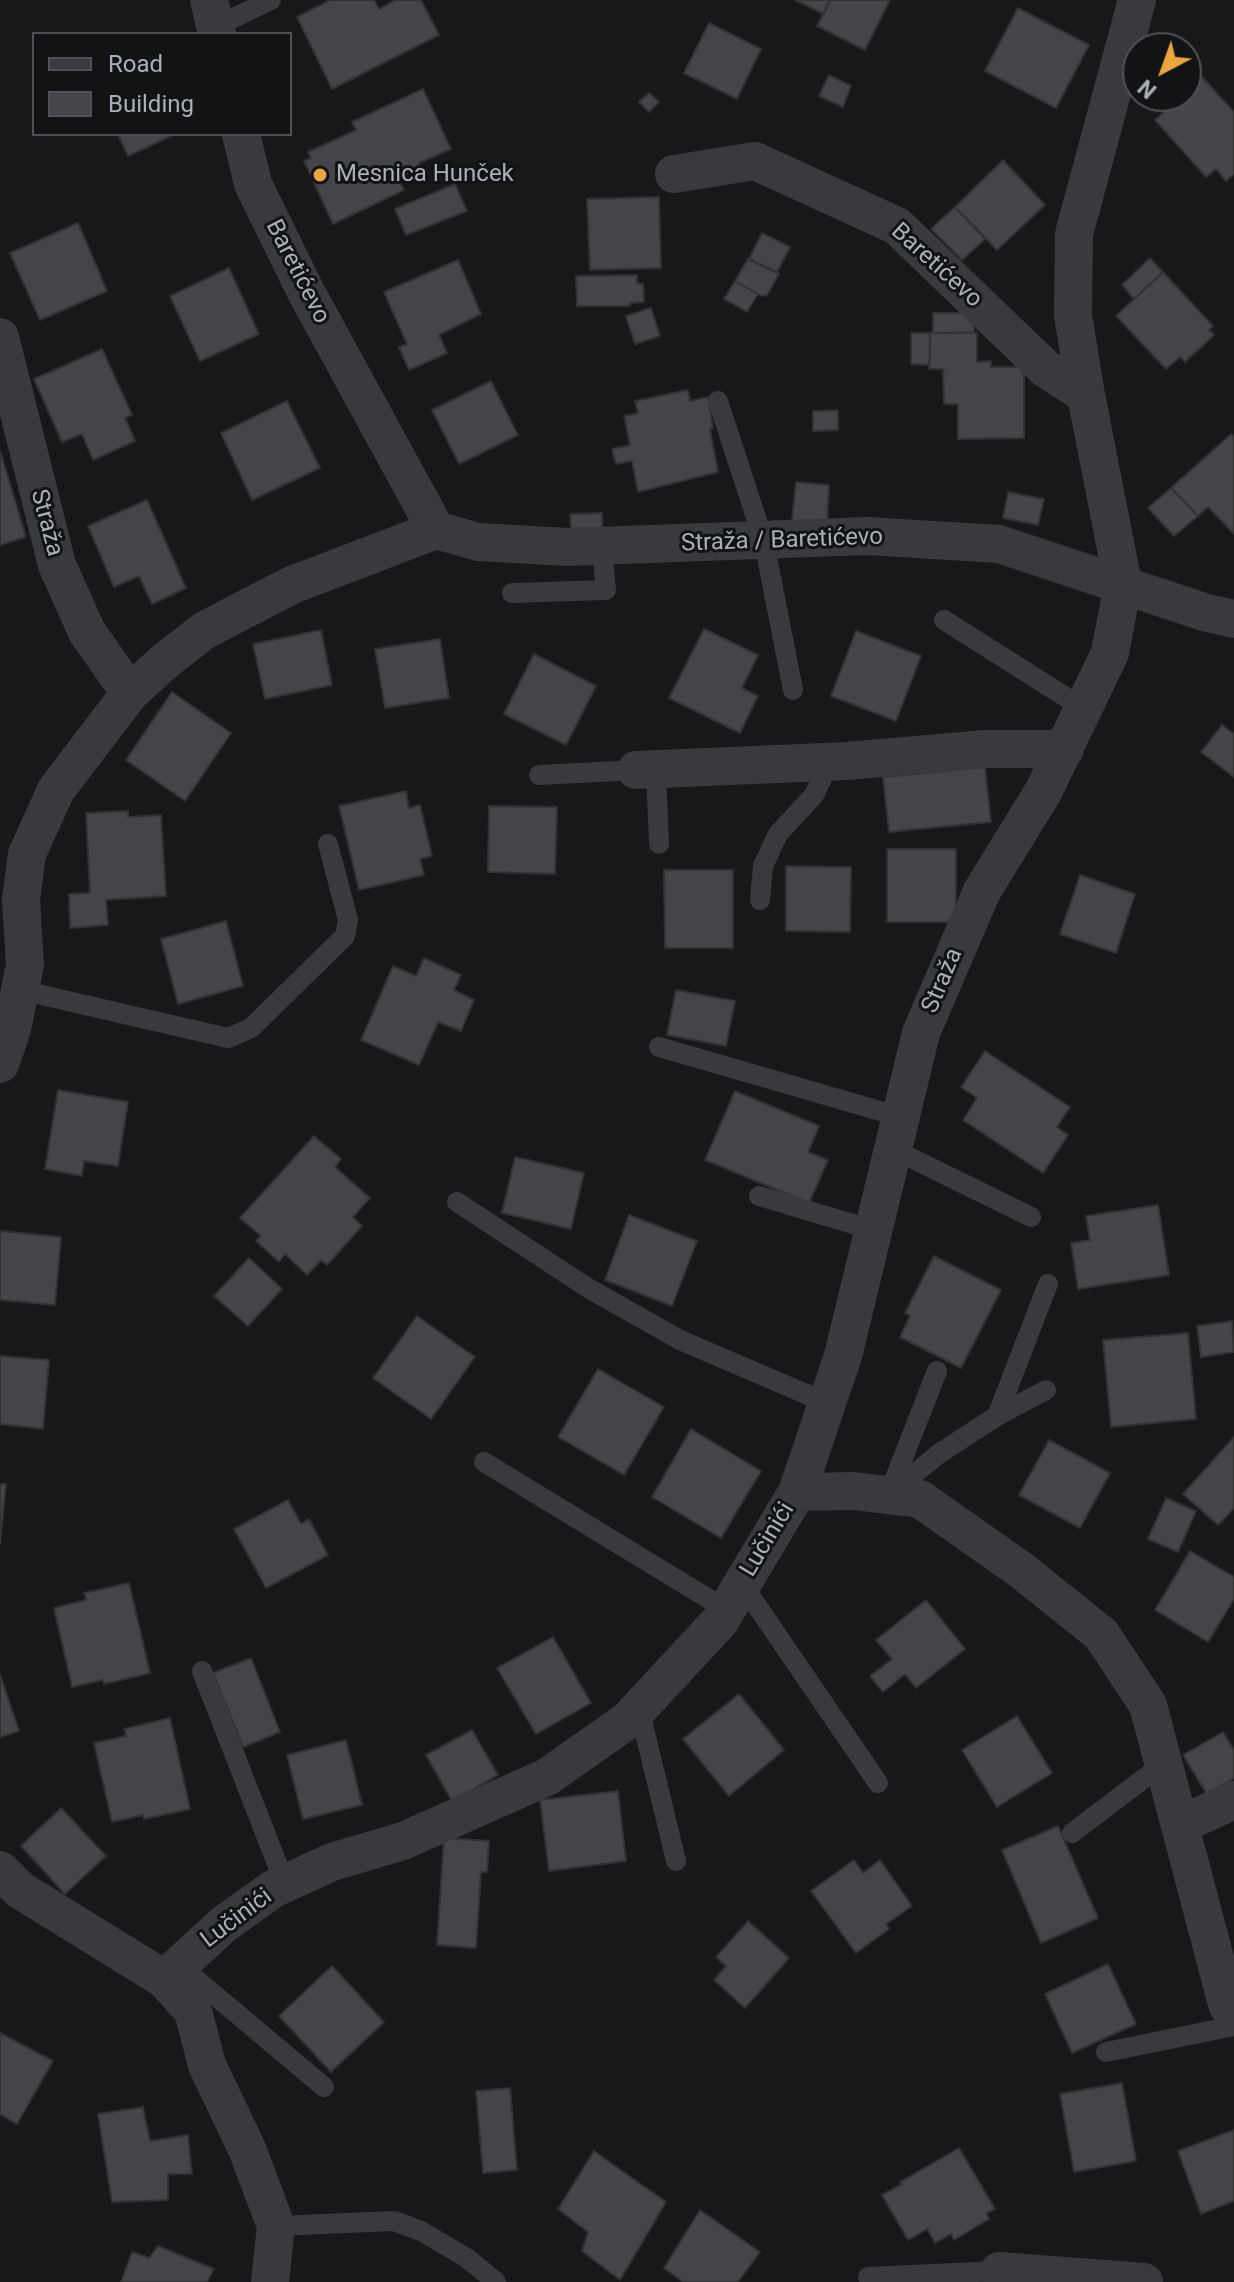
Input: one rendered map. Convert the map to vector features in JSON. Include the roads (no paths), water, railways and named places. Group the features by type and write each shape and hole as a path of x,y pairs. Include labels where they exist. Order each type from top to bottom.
{"street":[{"path":"1123,584 1073,315 1074,234 1137,0"},
{"name":"Baretićevo","path":"241,136 253,184 312,303 436,530"},
{"name":"Baretićevo","path":"674,174 755,161 897,226 1046,369 1086,395"},
{"name":"Straža","path":"0,337 57,565 87,632 130,693"},
{"path":"0,1064 12,1029 25,965 10,897 56,790 130,693 205,630 292,585 436,530"},
{"name":"Straža / Baretićevo","path":"436,530 478,542 568,547 867,536 999,544 1207,613 1234,619"},
{"name":"Straža","path":"797,1492 843,1356 921,1033 982,891 1043,792 1110,653 1123,584"},
{"path":"646,769 830,762 985,749 1065,749"},
{"name":"Lučinići","path":"171,1972 224,1924 273,1889 332,1862 403,1841 547,1777 628,1720 720,1621 797,1492 854,1491 920,1499 1021,1570 1101,1634 1148,1705 1227,2004 1234,2017"},
{"path":"1180,1825 1232,1800"},
{"path":"7,1890 171,1972 193,2011 207,2065 247,2149 276,2226 270,2282"},
{"path":"999,2271 1144,2282"}],"lane":[{"path":"214,20 271,0"},
{"path":"718,401 764,542 793,690"},
{"path":"512,593 606,590 602,547"},
{"path":"944,620 1083,708"},
{"path":"760,900 763,866 778,834 814,795 830,762"},
{"path":"539,775 646,769 659,844"},
{"path":"20,990 228,1038 251,1028 345,936 348,920 328,844"},
{"path":"659,1047 897,1133 1031,1217"},
{"path":"759,1196 873,1230"},
{"path":"457,1202 588,1288 680,1340 827,1403"},
{"path":"997,1416 1048,1284"},
{"path":"888,1495 937,1371"},
{"path":"888,1495 940,1453 997,1416 1046,1390"},
{"path":"484,1462 734,1597 878,1783"},
{"path":"202,1671 285,1884"},
{"path":"639,1708 676,1861"},
{"path":"1072,1833 1163,1764"},
{"path":"171,1972 324,2087"},
{"path":"1106,2052 1234,2026"},
{"path":"276,2226 394,2221 421,2231 467,2258 496,2282"},
{"path":"868,2277 999,2271"}],"place":[{"name":"Mesnica Hunček","path":"320,175"}]}
